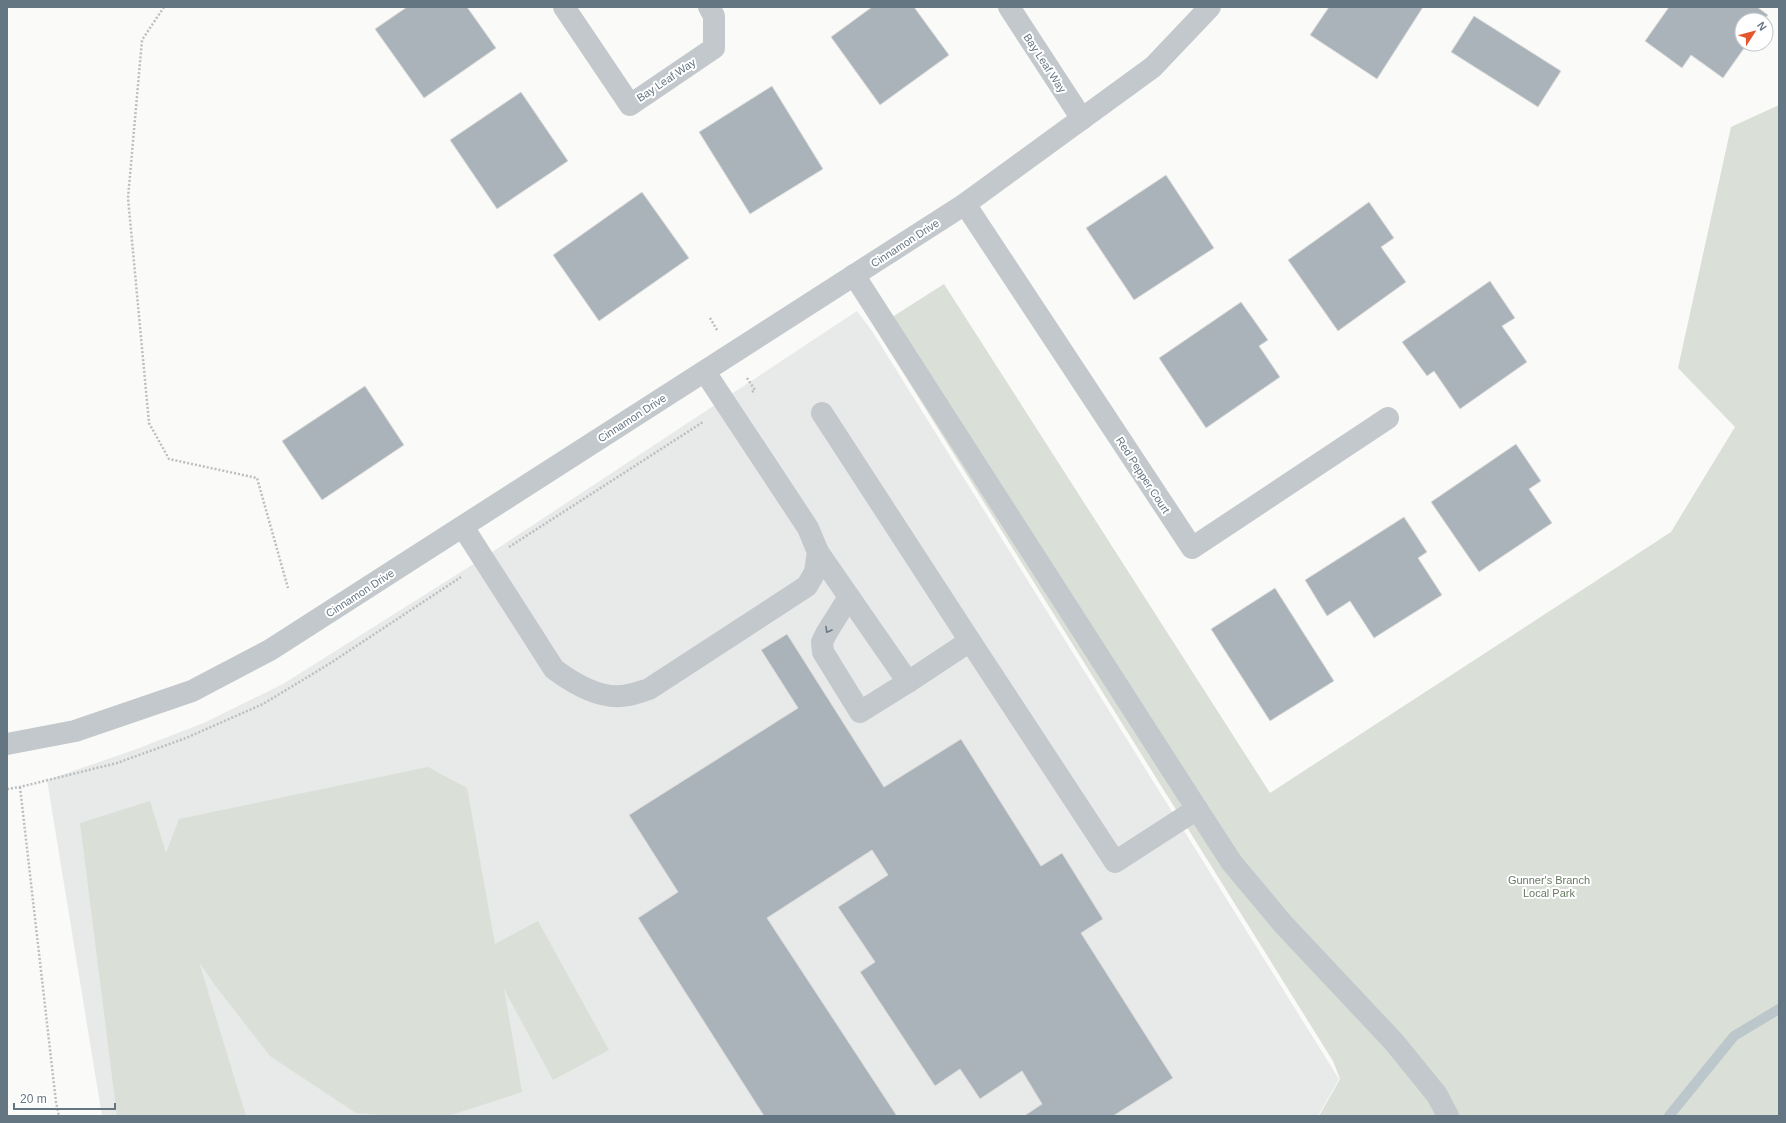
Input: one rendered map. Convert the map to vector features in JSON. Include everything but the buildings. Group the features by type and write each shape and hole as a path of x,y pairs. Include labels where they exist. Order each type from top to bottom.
{"street":[{"name":"Bay Leaf Way","path":"564,7 630,104 714,48 717,10"},
{"name":"Bay Leaf Way","path":"1008,7 1082,119"},
{"name":"Cinnamon Drive","path":"7,744 75,731 192,691 270,650 966,204 1153,67 1210,7"},
{"name":"Red Pepper Court","path":"966,204 1192,548 1388,418"},
{"path":"854,275 1232,863 1284,925 1394,1042 1438,1095 1448,1116"},
{"path":"705,372 808,528 818,552 908,682"},
{"path":"822,413 1115,862 1197,809"},
{"path":"463,527 554,669 570,682 599,694 627,696 649,689 807,586 815,572 818,552"},
{"path":"849,597 822,642 822,652 860,712 970,641"}],"path":[{"path":"164,7 142,40 128,198 149,423 169,459 257,478 288,588"},
{"path":"20,787 56,1102 59,1116"}],"shaded area":[{"path":"857,311 872,331 1339,1079 1318,1116 102,1116 47,780 134,750 206,722 283,684 483,558"}],"green space":[{"name":"Gunner's Branch Local Park","path":"1779,105 1779,1116 1319,1116 1340,1079 1333,1061 875,328 944,284 1270,793 1671,532 1735,427 1678,368 1731,127"},
{"path":"428,767 467,788 495,944 538,921 609,1050 553,1080 504,989 522,1092 448,1116 395,1116 356,1113 270,1056 214,984 199,962 246,1116 117,1116 80,823 150,801 166,853 179,819"}],"waterway":[{"path":"1669,1116 1734,1036 1779,1009"}]}
